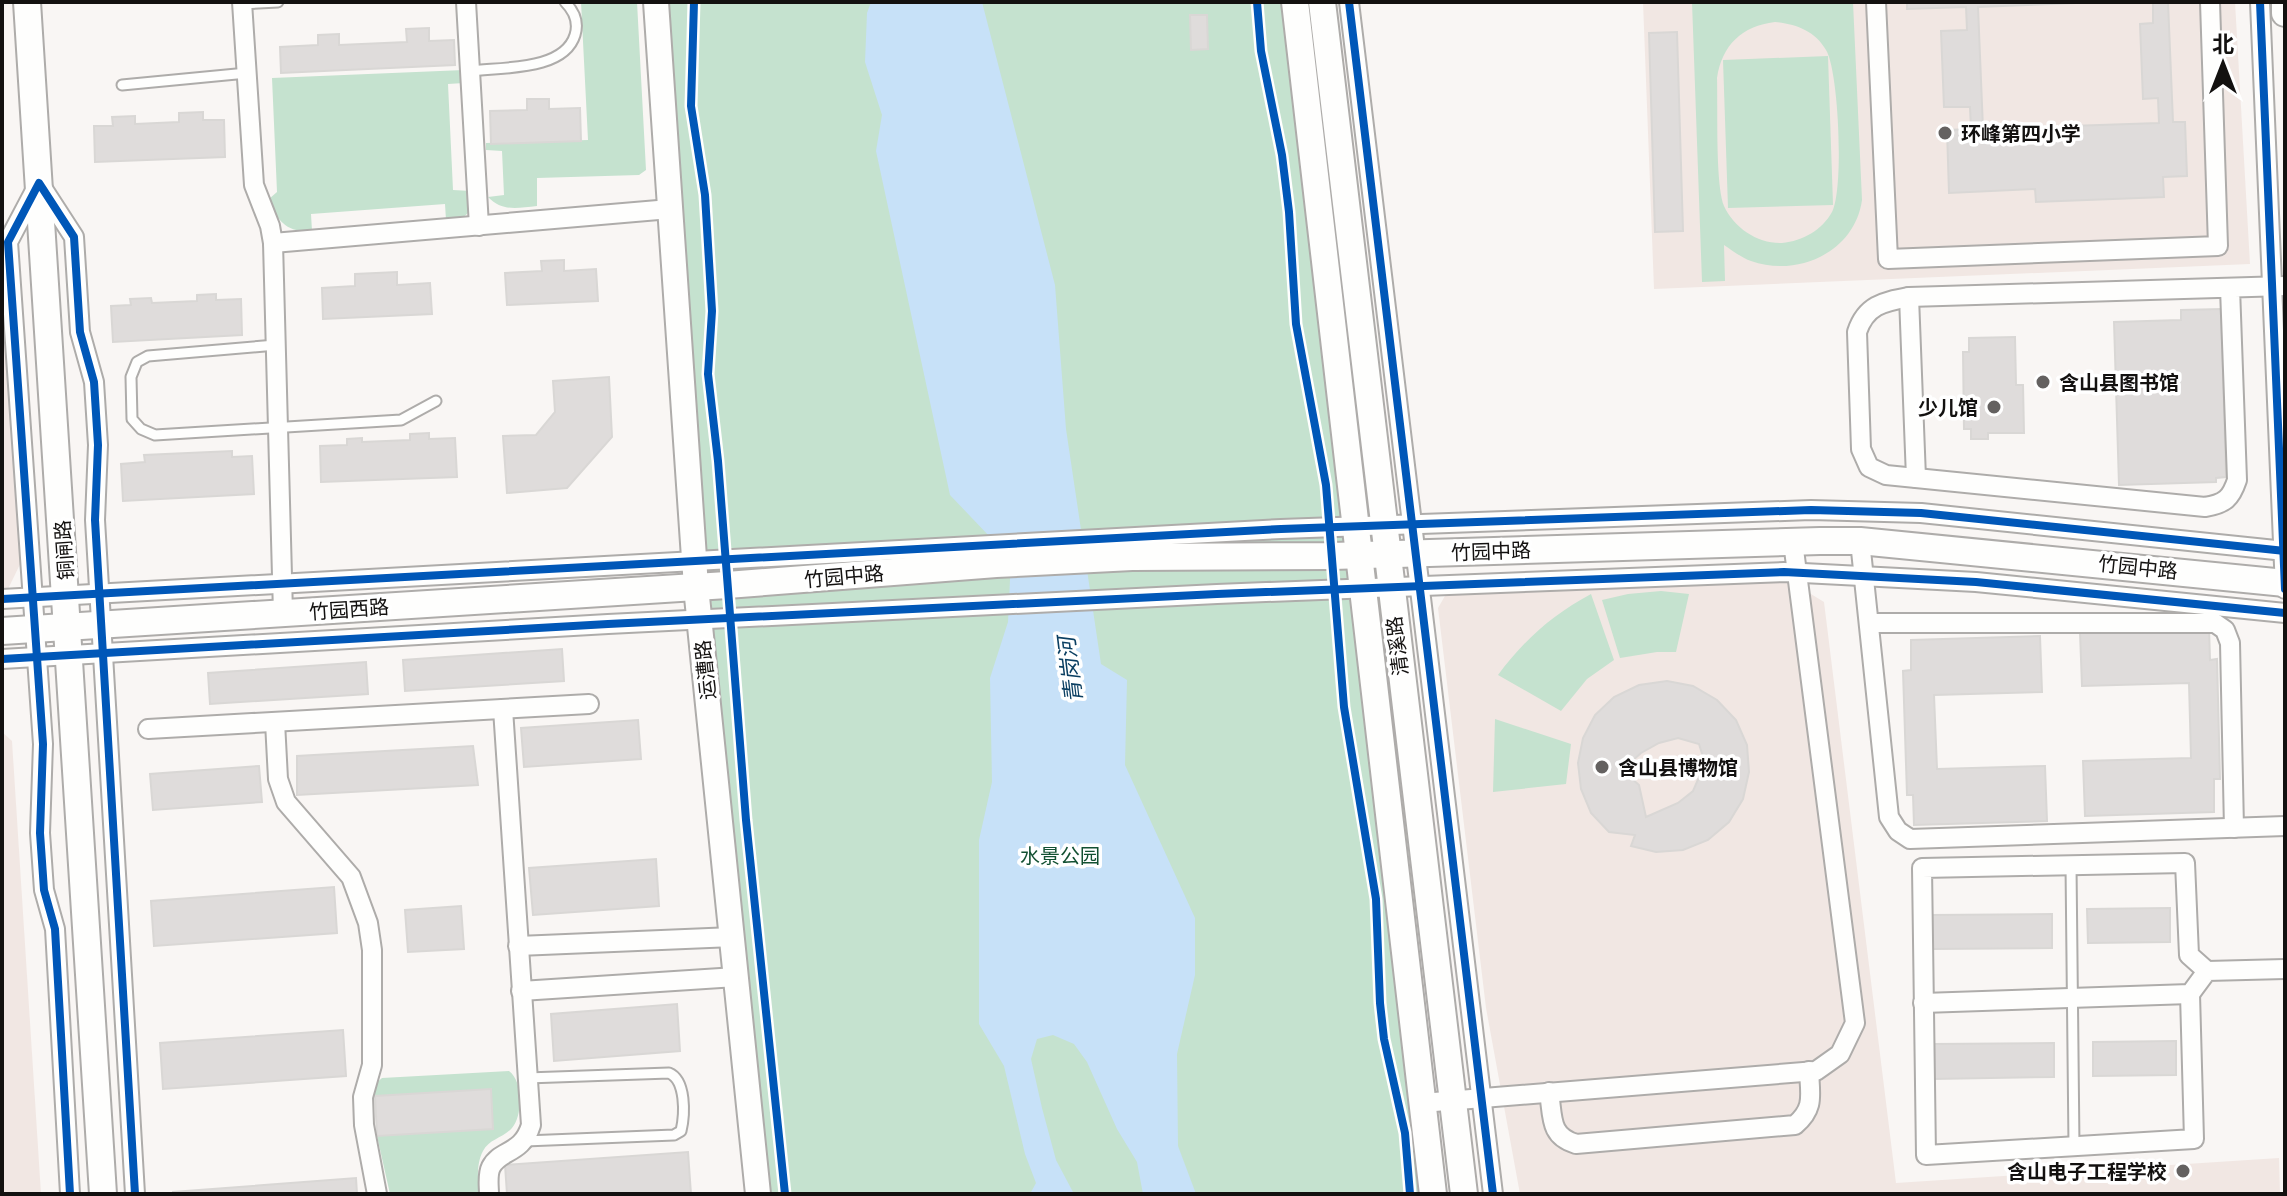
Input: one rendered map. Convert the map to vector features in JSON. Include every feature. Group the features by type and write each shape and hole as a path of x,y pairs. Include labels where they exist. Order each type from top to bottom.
{"main road":[{"name":"铜闸路","path":"27,2 103,1194"},
{"name":"清溪路","path":"1295,2 1374,554 1391,587 1464,1194"},
{"name":"清溪路","path":"1322,2 1370,526"},
{"path":"2285,2 2285,13"},
{"path":"1303,67 1329,64"},
{"name":"竹园中路","path":"696,574 1132,557 1860,541 2285,583"},
{"name":"清溪路","path":"1374,554 1364,589 1433,1194"},
{"name":"竹园西路","path":"2,631 283,613 696,574"}],"street":[{"path":"466,2 479,226"},
{"name":"运漕路","path":"656,2 696,574 758,1194"},
{"path":"1349,2 1493,1194"},
{"path":"1876,2 1888,259 2218,246 2210,2"},
{"path":"2260,2 2278,286 2285,589"},
{"path":"242,3 254,185 270,226 273,243 283,613"},
{"path":"70,1194 55,929 44,890 40,833 43,744 8,242 39,183 74,237 80,332 94,382 98,445 95,520 135,1194"},
{"path":"273,243 670,209"},
{"path":"2230,288 2237,480 2232,495 2222,505 2205,507 1886,475 1869,467 1861,449 1857,332 1861,319 1871,308 1886,301 1909,297 2278,286"},
{"path":"1909,297 1916,478"},
{"path":"2,599 282,584 696,574 1370,526 1827,510 1921,513 2284,551"},
{"path":"1860,541 1889,817 1898,831 1910,839 2285,826"},
{"path":"1422,1103 1816,1071 1840,1054 1855,1023 1793,542"},
{"path":"2,659 700,620 1391,587 1797,572 1976,582 2285,613"},
{"path":"1869,623 2215,623 2225,630 2230,643 2234,828"},
{"path":"148,729 589,704"},
{"path":"489,1194 490,1168 525,1141 531,1125 503,709"},
{"path":"275,722 278,779 286,802 351,877 368,923 372,950 372,1065 363,1097 364,1125 377,1194"},
{"path":"2207,971 2190,994 2194,1139 1926,1155 1922,868 2185,863 2189,955 2207,971 2285,969"},
{"path":"518,946 733,937"},
{"path":"521,991 736,977"},
{"path":"1923,1003 2190,994"},
{"path":"1549,1092 1556,1133 1563,1140 1576,1144 1795,1125 1806,1116 1810,1104 1809,1071"}],"lane":[{"path":"242,3 278,2"},
{"path":"470,71 549,61 562,55 572,45 578,28 573,10 565,2"},
{"path":"122,85 247,73"},
{"path":"276,345 148,356 137,362 131,377 132,419 141,429 155,435 401,420 436,401"},
{"path":"2071,865 2074,1146"},
{"path":"525,1141 674,1135 681,1131 683,1123 681,1082 669,1073 527,1078"}],"shaded area":[{"name":"环峰第四小学","path":"1643,2 2235,2 2250,264 1654,289"},
{"path":"2,286 25,554 8,589 2,589"},
{"path":"1780,575 1824,602 1896,1183 2279,1158 2280,1194 1520,1194 1486,1008 1438,608 1449,589"},
{"path":"2,732 12,741 41,1194 2,1194"}],"green space":[{"path":"581,2 637,2 646,170 639,175 537,178 537,206 511,208 499,205 488,197 504,195 502,151 486,150 486,143 588,140"},
{"name":"水景公园","path":"669,2 1282,2 1426,1194 770,1194 702,499"},
{"path":"1692,2 1853,2 1862,200 1857,218 1836,246 1805,263 1769,265 1748,260 1724,245 1725,281 1702,282","holes":["1783,23 1811,33 1826,50 1837,105 1838,180 1832,212 1823,224 1797,240 1773,243 1756,238 1740,228 1724,206 1718,163 1717,78 1729,47 1743,33 1763,24"]},
{"path":"1828,56 1833,205 1728,208 1723,60"},
{"path":"464,70 464,83 448,84 453,190 471,191 468,213 446,220 445,204 311,214 312,231 290,228 280,220 269,199 277,192 272,78"},
{"path":"1661,591 1689,594 1676,652 1620,658 1602,600"},
{"path":"1591,594 1614,660 1587,679 1561,711 1498,675 1540,629"},
{"path":"1495,719 1571,744 1566,784 1493,792"},
{"path":"509,1071 519,1090 518,1115 512,1128 483,1151 478,1167 479,1194 390,1194 377,1136 492,1129 491,1090 375,1096 374,1085 382,1078"}],"water":[{"name":"青岗河","path":"871,2 982,2 1055,285 1066,429 1101,664 1127,680 1125,765 1195,918 1195,975 1177,1054 1178,1146 1196,1194 1143,1194 1137,1162 1117,1129 1087,1062 1074,1044 1053,1035 1037,1039 1031,1059 1056,1160 1074,1194 1030,1194 1036,1183 1025,1154 1004,1066 979,1024 979,840 992,782 990,678 1008,622 1011,559 950,495 876,151 882,115 865,62 867,13"}],"building":[{"path":"1907,2 2101,2 1978,7 1983,129 2159,123 2158,98 2143,99 2140,24 2153,23 2153,2 2168,2 2173,122 2185,122 2187,176 2163,177 2164,197 2036,202 2035,189 1949,193 1947,130 1971,129 1970,107 1944,107 1941,31 1967,30 1966,7 1907,9"},
{"path":"1190,15 1207,15 1208,49 1191,50"},
{"path":"429,28 429,41 454,40 455,65 281,73 280,47 318,45 318,35 339,34 339,45 407,42 406,29"},
{"path":"1677,32 1683,231 1655,232 1649,33"},
{"path":"527,99 549,99 549,109 580,108 581,141 491,144 490,111 527,110"},
{"path":"203,112 203,120 224,120 225,157 95,162 94,126 113,126 112,117 135,116 135,124 179,122 179,113"},
{"path":"564,260 564,271 596,269 598,301 507,305 505,273 542,271 541,261"},
{"path":"397,272 397,285 430,283 432,314 323,319 322,288 355,286 355,274"},
{"path":"216,294 216,300 241,299 242,335 113,342 111,306 131,305 130,299 151,298 152,303 197,301 197,295"},
{"path":"2221,309 2226,477 2216,478 2216,482 2119,485 2114,322 2181,320 2181,310"},
{"name":"少儿馆","path":"2015,337 2016,385 2023,385 2024,433 1988,433 1988,439 1971,439 1971,429 1964,429 1963,352 1969,352 1969,338"},
{"path":"609,377 612,437 567,488 507,493 503,436 536,435 555,412 553,381"},
{"path":"429,433 429,439 455,438 457,477 321,482 320,446 347,445 347,439 362,438 362,442 410,440 410,434"},
{"path":"232,451 232,457 252,456 254,494 123,501 121,464 145,462 144,455"},
{"path":"2209,628 2210,660 2217,659 2220,779 2214,779 2214,812 2085,816 2083,761 2191,758 2189,683 2082,686 2080,632"},
{"path":"2040,636 2042,692 1934,695 1937,769 2045,766 2047,821 1914,825 1913,795 1907,795 1903,671 1911,670 1911,640"},
{"path":"562,649 564,681 405,691 403,660"},
{"path":"366,662 368,694 210,704 208,673"},
{"name":"含山县博物馆","path":"1667,681 1693,686 1717,700 1736,720 1747,745 1749,772 1743,799 1729,822 1708,840 1683,850 1656,852 1631,846 1635,835 1609,832 1591,813 1581,789 1578,763 1583,738 1595,715 1614,697 1639,685","holes":["1678,738 1699,744 1704,760 1693,791 1678,803 1646,817 1639,785 1622,770 1641,753 1659,743"]},
{"path":"638,720 641,759 524,767 521,728"},
{"path":"473,746 478,785 297,795 297,756"},
{"path":"259,766 262,802 153,810 150,774"},
{"path":"656,859 659,906 533,915 529,868"},
{"path":"334,887 337,933 154,946 151,901"},
{"path":"461,906 464,949 408,952 405,910"},
{"path":"2170,908 2170,942 2088,943 2087,909"},
{"path":"2052,914 2052,948 1931,949 1931,915"},
{"path":"677,1004 680,1051 554,1061 551,1014"},
{"path":"343,1030 346,1076 163,1089 160,1043"},
{"path":"2176,1041 2176,1075 2093,1076 2093,1042"},
{"path":"2054,1043 2054,1077 1933,1079 1933,1044"},
{"path":"491,1089 493,1129 377,1136 375,1096"},
{"path":"688,1152 691,1194 507,1194 505,1165"},
{"path":"356,1178 357,1194 173,1194 173,1192"}],"cycle path":[{"path":"694,2 691,106 705,195 712,311 708,374 718,461 746,820 785,1194"},
{"path":"1257,2 1261,51 1282,155 1289,212 1296,324 1326,485 1344,707 1376,899 1384,1039 1405,1133 1410,1194"},
{"path":"1349,2 1493,1194"},
{"path":"2260,2 2285,589"},
{"path":"70,1194 55,929 44,890 40,833 43,744 8,242 39,183 74,237 80,332 94,382 98,445 95,520 135,1194"},
{"path":"2,599 1281,529 1811,510 1921,513 2285,551"},
{"path":"2,659 608,624 1217,594 1784,572 1976,582 2285,613"}],"place":[{"name":"环峰第四小学","path":"1945,133"},
{"name":"含山县图书馆","path":"2043,382"},
{"name":"少儿馆","path":"1994,407"},
{"name":"含山县博物馆","path":"1602,767"},
{"name":"含山电子工程学校","path":"2183,1171"}]}
